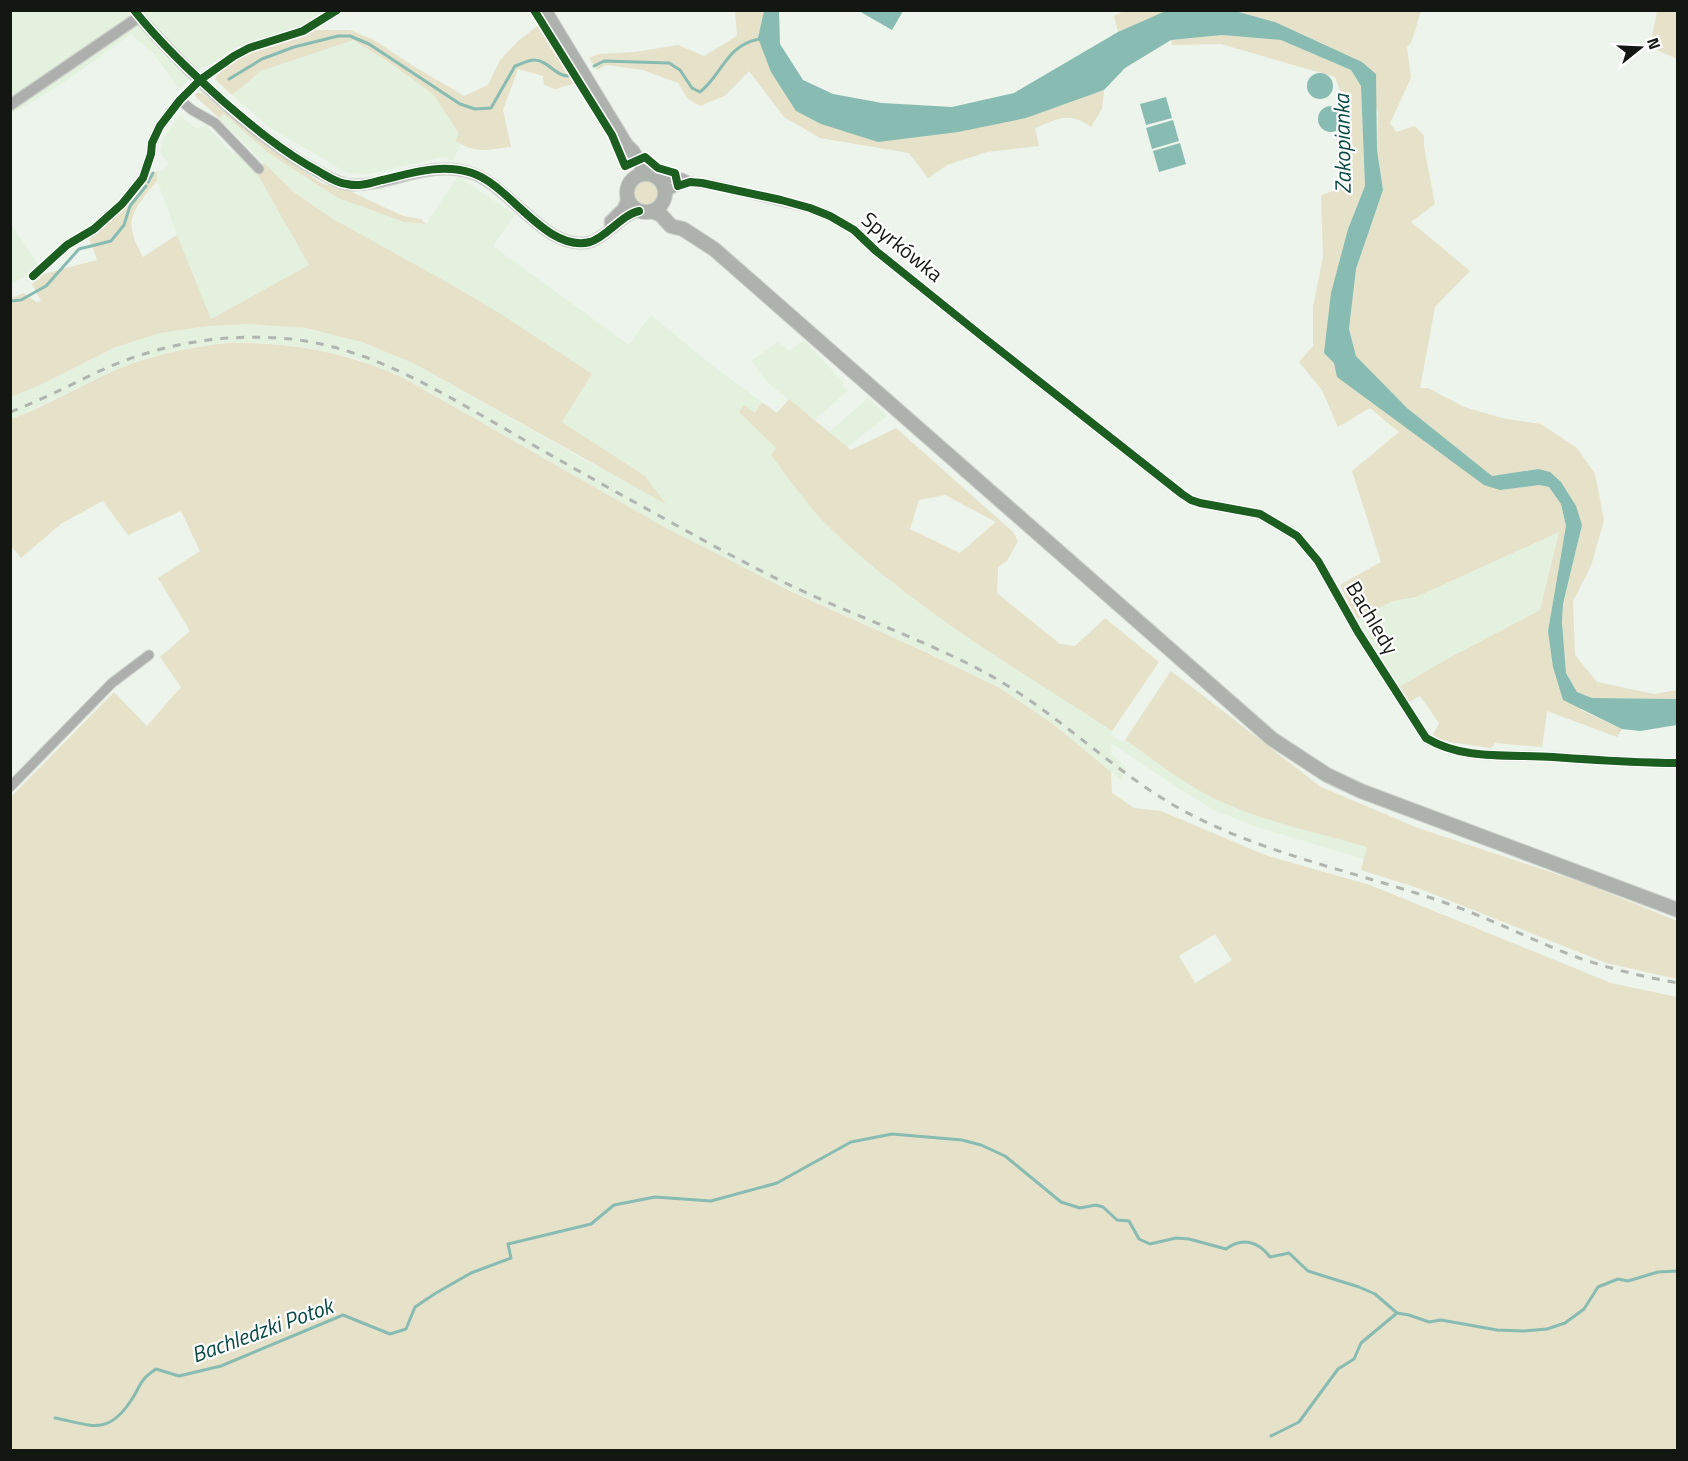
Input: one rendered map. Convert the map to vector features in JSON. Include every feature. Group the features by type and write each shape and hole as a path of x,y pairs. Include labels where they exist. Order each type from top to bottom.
{"main road":[{"path":"544,10 646,177 664,197 667,209 682,229"},
{"path":"646,177 628,185 627,199 632,206 661,215 674,227 682,229 714,249 1024,524 1272,739 1327,775 1361,791 1677,910"},
{"path":"645,211 659,207 664,197"}],"street":[{"path":"33,276 67,245 94,229 129,196 143,178 152,154 152,143 160,126 180,100 200,80 249,48 303,31 337,10"},
{"path":"10,105 136,14 175,57 264,136 303,163 347,184 365,185 429,169 455,169 472,173 488,181 557,237 575,242 591,241 633,212 645,211"},
{"path":"180,100 215,123 259,169"},
{"name":"Spyrkówka","path":"646,177 682,178 690,182 781,200 830,216 854,230 1062,399"},
{"path":"664,197 675,187 690,182"},
{"path":"610,227 610,221 625,206 627,199"},
{"name":"Bachledy","path":"1062,399 1191,500 1260,514 1297,536 1318,561 1358,632 1426,738 1439,746 1468,754 1610,762 1677,763"},
{"path":"10,786 112,683 148,654"}],"shaded area":[{"path":"11,11 331,11 284,35 234,48 201,68 178,88 154,54 131,34 63,83 11,114"},
{"path":"735,11 764,11 758,39 796,111 1026,118 1104,90 1102,109 1091,127 1076,119 1063,118 1035,128 1039,146 987,152 947,165 928,178 909,153 820,138 784,117 749,71 726,95 700,106 688,99 678,83 643,70 606,65 597,70 589,58 599,54 635,52 678,45 704,56 737,36"},
{"path":"1124,11 1168,11 1118,32 1114,16"},
{"path":"1235,11 1421,11 1411,43 1407,47 1411,78 1390,123 1396,132 1415,126 1424,136 1435,204 1411,222 1470,271 1435,307 1420,388 1428,388 1464,407 1506,419 1541,424 1577,448 1595,474 1604,520 1591,566 1573,601 1575,655 1597,682 1654,694 1677,690 1677,699 1592,698 1577,692 1566,673 1562,622 1563,604 1582,525 1538,469 1492,476 1407,408 1356,356 1349,330 1356,269 1383,190 1377,150 1378,113 1362,62 1275,22"},
{"path":"1657,11 1677,11 1677,59 1650,47"},
{"path":"540,24 576,83 555,89 544,85 543,76 518,69 503,110 511,147 476,149 455,141 459,134 433,94 353,40 261,71 232,95 215,79 221,68 259,49 310,30 350,30 374,40 464,96 488,85 500,60 518,41"},
{"path":"1222,35 1281,40 1351,70 1361,86 1365,186 1348,229 1324,353 1393,416 1443,455 1500,490 1538,485 1549,487 1554,493 1561,504 1566,526 1548,631 1581,710 1622,729 1617,737 1547,711 1542,747 1495,743 1491,748 1443,741 1433,735 1439,723 1420,696 1409,702 1399,687 1540,610 1559,532 1416,597 1393,601 1357,619 1340,585 1381,562 1352,471 1399,432 1370,408 1338,427 1322,390 1299,362 1313,346 1313,307 1323,257 1321,195 1346,187 1352,123 1335,77 1221,44 1172,45 1171,40"},
{"path":"352,40 390,63 433,94 459,134 455,141 460,144 453,161 444,157 368,174 347,173 269,127 232,95 261,71"},
{"path":"196,93 202,93 263,143 321,183 352,192 403,216 421,219 426,224 404,222 338,198 267,152 224,114 219,118 195,96"},
{"path":"224,114 267,152 338,198 404,222 426,224 458,176 515,215 493,246 629,345 651,315 714,367 762,402 755,413 739,412 777,448 806,500 830,528 891,582 948,623 1112,731 1111,735 1123,742 1125,740 1203,792 1221,802 1259,816 1367,847 1364,859 1257,827 1216,811 1110,742 1112,754 1126,768 1121,780 1053,724 998,687 744,569 666,528 407,380 357,359 304,347 266,343 230,343 194,347 123,367 11,419 11,397 129,342 160,333 209,326 288,325 344,336 398,356 595,466 645,476 562,422 592,374 452,285 333,219 288,187 219,118"},
{"path":"180,115 197,129 206,125 232,154 236,151 256,172 309,265 211,319 157,181 157,173 169,164 160,153 164,137"},
{"path":"264,163 294,192 333,219 504,316 592,374 562,422 645,476 666,504 415,364 362,342 306,328 248,324 209,326 160,333 116,347 11,397 11,298 24,293 36,302 41,301 32,284 44,274 97,260 89,238 126,207 140,191 149,173 159,171 157,181 141,200 133,216 133,234 137,244 143,257 177,235 211,319 309,265 256,172"},
{"path":"646,182 654,185 657,193 654,201 646,204 638,201 635,193 638,185"},
{"path":"10,223 39,266 30,274 11,284"},
{"path":"805,341 848,390 815,420 769,384 751,361 777,342 790,351"},
{"path":"253,343 321,351 365,363 407,380 666,528 788,590 998,687 1053,724 1111,772 1112,793 1134,808 1161,811 1265,855 1370,885 1611,983 1677,997 1677,1450 11,1450 11,797 114,692 147,726 181,687 160,657 190,631 158,578 200,551 181,511 128,535 103,501 62,523 21,558 11,546 11,419 136,362 190,348 217,344","holes":["1215,934 1232,960 1195,983 1179,956"]},
{"path":"868,398 887,416 847,447 829,432"},
{"path":"789,399 851,450 896,428 1013,532 1018,541 1007,561 998,567 997,593 1060,644 1075,646 1105,618 1159,662 1112,731 931,611 863,558 831,529 807,503 771,455 776,448 739,412 744,405 755,413 762,402 777,413","holes":["945,495 996,522 960,553 910,529 919,500"]},
{"path":"1559,532 1540,610 1399,687 1357,619 1393,601 1416,597"},
{"path":"1171,671 1321,787 1418,828 1589,885 1677,921 1677,979 1606,963 1418,888 1361,870 1367,847 1257,816 1197,789 1125,740"}],"water":[{"path":"1168,10 1235,11 1275,22 1362,62 1376,74 1377,150 1383,190 1356,269 1349,329 1356,356 1407,408 1492,476 1538,469 1550,472 1561,482 1576,506 1582,525 1563,604 1566,673 1577,692 1592,698 1677,699 1677,725 1640,731 1622,729 1563,700 1553,667 1548,631 1566,526 1561,504 1549,487 1539,485 1500,490 1484,485 1337,377 1334,363 1324,353 1331,293 1348,229 1365,186 1361,86 1351,70 1281,40 1222,35 1171,40 1125,68 1104,90 1026,118 958,132 878,142 821,124 796,111 771,72 758,38 764,11 779,11 780,44 803,80 833,94 882,103 952,107 1014,93 1118,32"},
{"path":"859,11 903,11 892,30"},
{"path":"1320,73 1329,77 1333,86 1329,95 1320,99 1311,95 1307,86 1311,77"},
{"path":"1166,97 1172,118 1146,125 1140,104"},
{"path":"1331,106 1340,110 1344,119 1340,128 1331,132 1322,128 1318,119 1322,110"},
{"path":"1173,120 1179,141 1152,149 1146,128"},
{"path":"1180,143 1186,164 1159,172 1153,151"}],"waterway":[{"path":"229,79 262,59 294,47 338,36 350,36 369,44 460,104 475,109 491,108 515,66 527,61 539,61 559,74 568,76"},
{"path":"594,66 604,61 669,63 680,70 692,88 700,92 731,54 759,39"},
{"path":"148,182 153,173"},
{"path":"10,301 21,300 46,286 79,249 111,241 124,225 130,206 146,186"},
{"name":"Bachledzki Potok","path":"55,1418 88,1425 106,1424 122,1413 143,1381 156,1369 179,1376 221,1366 343,1315 390,1334 406,1329 415,1307 471,1273 511,1258 508,1244 591,1224 614,1205 655,1197 711,1201 777,1183 851,1142 892,1134 962,1140 981,1145 1005,1156 1061,1202 1080,1208 1096,1205 1103,1207 1117,1220 1129,1221 1139,1239 1150,1244 1176,1238 1189,1239 1226,1249 1238,1243 1250,1242 1260,1247 1270,1257 1289,1253 1308,1271 1359,1287 1375,1294 1397,1313 1429,1322 1441,1320 1497,1330 1547,1329 1565,1323 1584,1309 1598,1287 1618,1279 1628,1281 1658,1272 1678,1271"},
{"path":"1271,1436 1299,1422 1338,1369 1354,1359 1361,1343 1397,1313"}],"railway":[{"path":"10,412 111,366 177,345 222,339 268,337 320,344 348,351 401,372 452,398 629,499 774,577 986,673 1035,704 1150,791 1206,822 1272,849 1460,908 1579,958 1603,966 1678,983"}],"cycle path":[{"path":"134,10 177,57 234,111 280,147 335,181 360,185 438,169 472,173 500,190 543,228 558,238 574,243 590,242 602,236 632,213 639,211"},
{"path":"33,276 67,245 94,229 122,204 143,178 152,143 160,126 180,100 200,80 249,48 303,31 337,10"},
{"path":"534,10 612,135 625,166 645,157 658,168 675,173 678,186 690,182 702,183 781,200 830,216 854,230 876,251 1182,494 1200,503 1260,514 1297,536 1318,561 1358,632 1426,738 1456,750 1488,755 1678,763"}],"water label":[{"name":"Zakopianka","path":"1342,144"}]}
